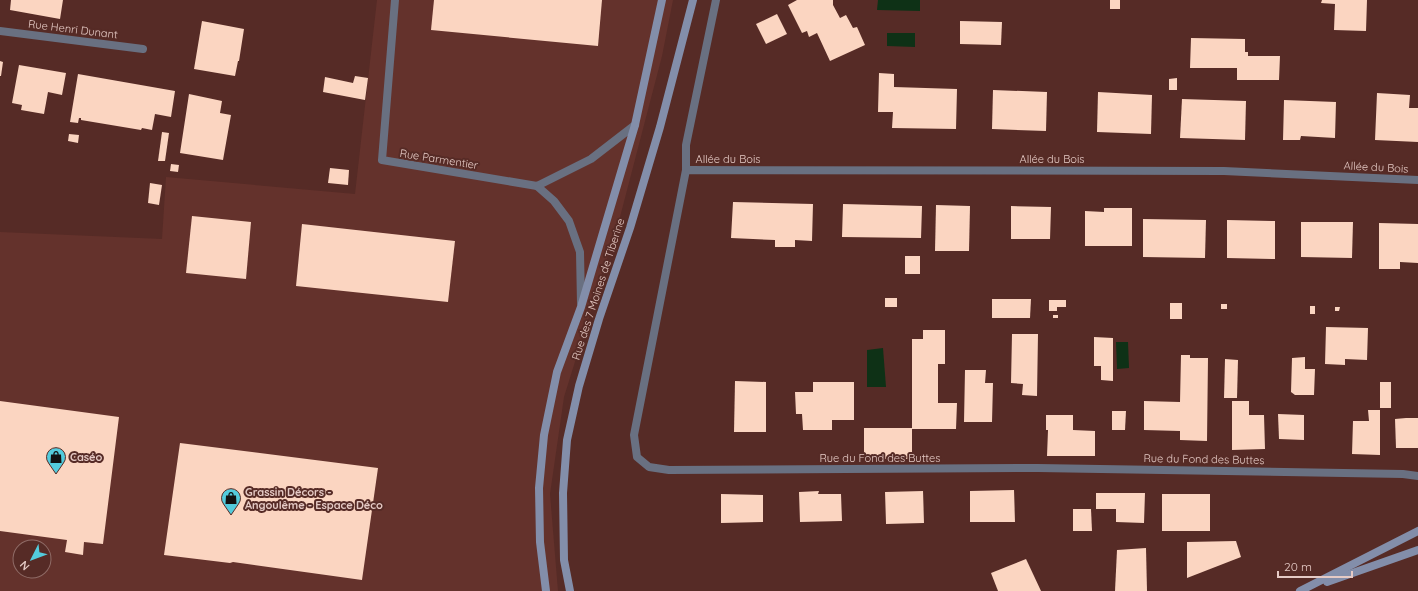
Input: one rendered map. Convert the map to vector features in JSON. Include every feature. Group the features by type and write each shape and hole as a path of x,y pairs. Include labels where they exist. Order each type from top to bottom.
{"main road":[{"name":"Rue des 7 Moines de Tiberine","path":"546,591 540,542 539,488 544,435 557,372 581,306 635,125 662,0"},
{"name":"Rue des 7 Moines de Tiberine","path":"570,591 564,552 563,493 567,440 579,386 599,319 630,228 660,127 693,0"},
{"path":"1301,591 1418,531"},
{"path":"1301,591 1418,550"}],"street":[{"name":"Rue Parmentier","path":"395,0 382,160 537,186"},
{"name":"Rue du Fond des Buttes","path":"716,0 686,144 686,170 634,436 637,457 650,467 669,470 1038,468 1403,474 1418,476"},
{"name":"Rue Henri Dunant","path":"0,31 143,49"},
{"path":"581,306 580,252 569,221 554,201 537,186 591,159 635,125"},
{"name":"Allée du Bois","path":"686,170 1224,171 1418,180"}],"shaded area":[{"path":"377,0 673,0 662,56 620,217 564,397 550,494 558,591 0,591 0,232 162,239 166,177 355,194"},
{"path":"878,0 920,0 920,11 877,10"},
{"path":"887,33 915,33 915,47 887,46"},
{"path":"1116,342 1128,342 1129,368 1117,369"},
{"path":"883,348 886,387 867,387 867,350"}],"building":[{"path":"11,0 63,0 60,19 10,10"},
{"path":"434,0 602,0 598,46 431,30"},
{"path":"797,0 833,0 833,5 840,18 846,15 853,28 857,27 865,45 830,61 817,33 809,37 807,31 802,33 788,5"},
{"path":"1110,0 1120,0 1120,9 1110,9"},
{"path":"1322,0 1367,0 1366,31 1334,30 1335,4 1321,3"},
{"path":"777,14 787,34 766,44 756,24"},
{"path":"202,21 244,29 235,76 194,69"},
{"path":"960,21 1002,22 1001,45 960,44"},
{"path":"1191,38 1245,39 1245,52 1248,52 1248,56 1280,56 1279,80 1237,80 1237,68 1190,68"},
{"path":"0,61 3,62 1,76 0,76"},
{"path":"19,65 66,73 62,95 48,92 44,114 21,110 22,105 12,103"},
{"path":"879,73 894,74 894,87 957,89 956,129 892,128 893,112 878,112"},
{"path":"78,74 175,91 171,117 155,114 152,130 142,128 141,130 81,120 81,118 79,118 78,123 70,122"},
{"path":"355,76 368,78 365,100 323,92 325,77 353,83"},
{"path":"1177,78 1177,90 1169,90 1169,79"},
{"path":"993,90 1047,92 1046,131 992,129"},
{"path":"1098,92 1152,95 1151,134 1097,132"},
{"path":"1377,93 1410,95 1409,108 1418,108 1418,142 1375,140"},
{"path":"189,94 222,101 220,113 231,115 223,160 180,153"},
{"path":"1182,99 1246,101 1245,140 1180,138"},
{"path":"1284,100 1336,102 1335,138 1301,136 1300,140 1283,140"},
{"path":"162,132 169,133 165,161 158,161"},
{"path":"69,134 79,135 78,143 68,141"},
{"path":"171,164 179,165 178,172 170,171"},
{"path":"330,168 349,170 348,185 328,183"},
{"path":"150,183 162,185 159,205 148,203"},
{"path":"733,202 813,204 812,241 795,240 795,247 775,247 775,240 731,238"},
{"path":"843,204 922,206 921,238 842,237"},
{"path":"936,205 970,206 969,251 935,251"},
{"path":"1011,206 1051,207 1050,239 1011,239"},
{"path":"1104,208 1132,208 1132,246 1085,246 1085,211 1104,212"},
{"path":"192,216 251,222 246,279 186,273"},
{"path":"1143,219 1206,220 1205,258 1143,257"},
{"path":"1227,220 1275,221 1275,259 1227,258"},
{"path":"1301,222 1353,222 1352,258 1301,257"},
{"path":"1379,223 1418,224 1418,263 1400,262 1400,269 1379,269"},
{"path":"302,224 455,241 448,302 296,286"},
{"path":"905,256 920,256 920,274 905,274"},
{"path":"885,298 897,298 897,307 885,307"},
{"path":"992,299 1031,299 1030,318 992,318"},
{"path":"1049,300 1066,300 1066,307 1057,307 1057,311 1049,311"},
{"path":"1170,303 1182,303 1182,319 1170,319"},
{"path":"1221,304 1227,304 1227,309 1221,309"},
{"path":"1310,306 1315,306 1315,314 1310,314"},
{"path":"1335,307 1340,307 1339,311 1335,311"},
{"path":"1053,315 1058,315 1058,318 1053,318"},
{"path":"1326,327 1368,328 1367,360 1345,359 1345,365 1325,364"},
{"path":"923,330 945,330 945,364 938,364 938,403 957,403 956,429 912,429 912,339 923,339"},
{"path":"1012,334 1038,334 1037,396 1022,395 1023,384 1011,383"},
{"path":"1094,337 1113,338 1113,381 1101,380 1101,366 1094,366"},
{"path":"1181,355 1190,355 1190,358 1208,358 1207,441 1180,440 1180,431 1144,430 1144,401 1180,402"},
{"path":"1305,357 1305,369 1315,369 1314,395 1295,395 1291,392 1292,358"},
{"path":"1225,359 1238,360 1237,398 1224,398"},
{"path":"965,370 986,370 985,383 993,383 992,422 964,422"},
{"path":"735,381 766,382 766,432 734,432"},
{"path":"813,382 854,382 854,420 832,420 832,430 803,430 802,414 796,414 795,392 813,392"},
{"path":"1380,382 1391,382 1391,408 1380,408"},
{"name":"Caséo","path":"0,401 119,417 103,544 84,542 83,555 65,552 67,540 0,531"},
{"path":"1232,401 1249,401 1249,415 1264,415 1265,449 1232,450"},
{"path":"1368,410 1380,410 1380,455 1352,454 1353,421 1369,421"},
{"path":"1112,411 1126,411 1125,430 1112,430"},
{"path":"1278,414 1304,415 1304,440 1279,439"},
{"path":"1046,415 1073,415 1073,430 1095,431 1095,456 1047,456 1048,430 1046,430"},
{"path":"1418,418 1418,448 1396,448 1395,419"},
{"path":"864,428 912,428 912,459 864,459"},
{"path":"180,443 378,468 362,580 233,562 230,563 164,555"},
{"path":"1014,490 1015,522 970,522 970,491"},
{"path":"819,491 818,494 841,494 842,521 800,522 799,492"},
{"path":"923,491 924,523 886,524 885,492"},
{"path":"1096,493 1145,493 1144,523 1116,522 1116,509 1096,509"},
{"path":"721,494 763,495 763,522 721,523"},
{"path":"1162,494 1210,494 1210,531 1162,531"},
{"path":"1073,509 1091,509 1092,531 1073,531"},
{"path":"1236,541 1241,557 1187,578 1187,542"},
{"path":"1146,548 1147,591 1115,591 1117,550"},
{"path":"1026,559 1041,591 998,591 991,573"}],"place":[{"name":"Caséo","path":"56,474"},
{"name":"Grassin Décors - Angoulême - Espace Déco","path":"231,515"}]}
